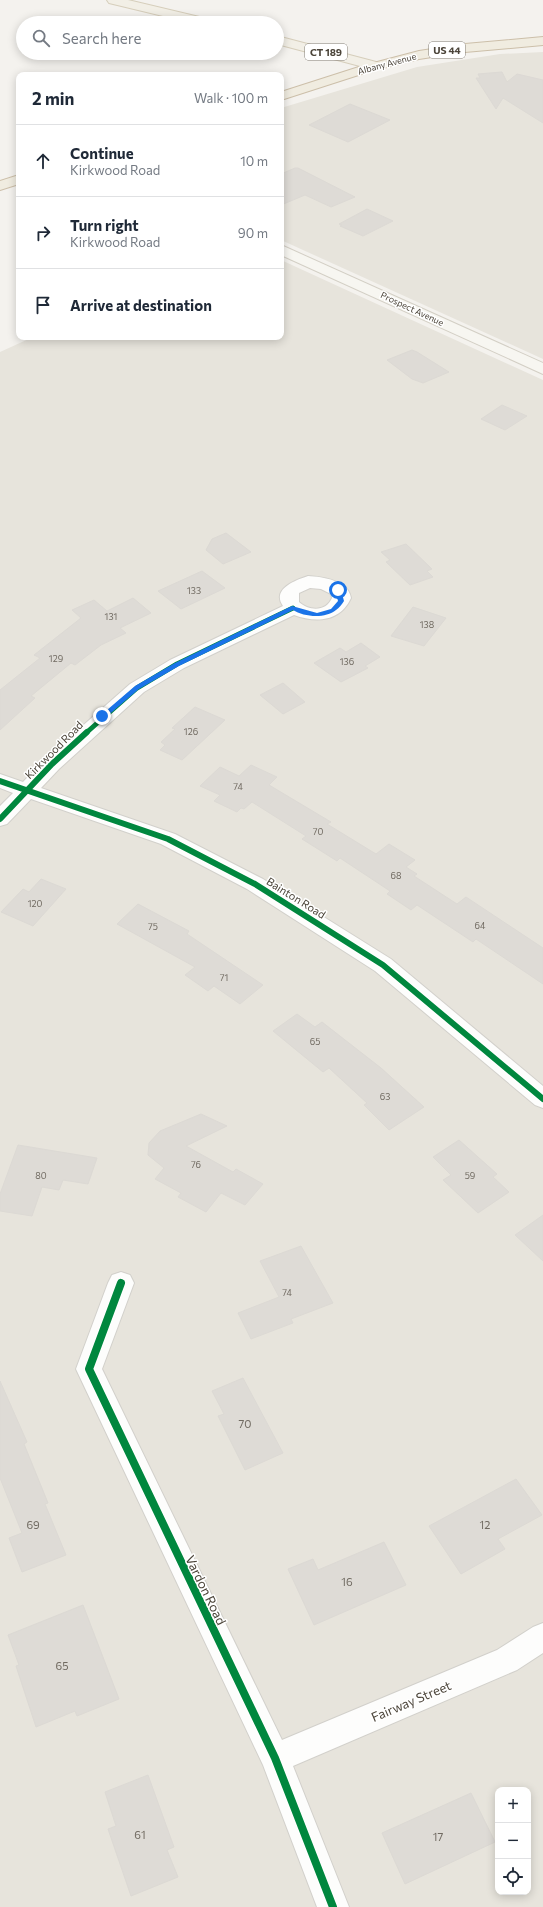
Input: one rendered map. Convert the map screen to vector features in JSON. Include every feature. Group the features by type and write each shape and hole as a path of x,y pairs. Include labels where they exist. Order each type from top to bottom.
{"highway":[{"name":"Albany Avenue","path":"284,95 375,66 448,50 543,41"},
{"path":"0,186 16,180"}],"main road":[{"path":"113,0 179,16"},
{"name":"CT 189","path":"284,42 375,66"},
{"name":"Prospect Avenue","path":"284,250 543,369"}],"street":[{"name":"Kirkwood Road","path":"0,819 52,764 137,688 177,664 294,608"},
{"name":"Bainton Road","path":"0,781 27,792 168,839 255,884 383,965 543,1099"},
{"name":"Vardon Road","path":"121,1283 89,1369 275,1758 333,1907"},
{"name":"Fairway Street","path":"275,1758 507,1660 543,1637"}],"shaded area":[{"path":"543,52 543,359 284,241 284,107 417,67 500,54"},
{"path":"284,261 543,380 543,1907 0,1907 0,352 26,340 284,340"}],"building":[{"path":"502,72 507,82 517,74 543,80 543,123 503,98 496,109 476,78 480,78 478,74"},
{"path":"350,104 390,120 348,142 309,125"},
{"path":"298,168 355,197 331,207 305,195 284,204 284,173"},
{"path":"367,209 393,221 363,236 340,226 342,225 339,224"},
{"path":"412,350 449,372 423,383 412,379 387,360"},
{"path":"502,405 527,416 505,430 481,419"},
{"path":"226,533 251,552 223,564 206,550 212,539"},
{"path":"406,544 432,569 427,571 433,577 410,585 386,562 390,560 381,552"},
{"path":"202,571 225,588 181,609 158,591"},
{"path":"133,598 151,613 120,628 126,633 101,645 75,665 71,663 31,696 35,698 0,730 0,690 40,658 34,655 81,618 72,610 94,600 107,611"},
{"path":"413,607 446,618 424,646 391,636"},
{"path":"361,643 380,657 365,666 368,668 341,682 314,663 340,648 346,652"},
{"path":"283,683 305,702 283,714 260,695"},
{"path":"195,707 225,720 182,760 160,750 165,745 161,742 175,729 172,728"},
{"path":"251,765 277,777 269,785 331,822 327,824 376,854 389,844 415,860 406,867 417,874 414,876 457,904 466,897 543,948 543,984 476,939 473,942 417,905 411,910 387,894 390,891 340,858 337,861 302,839 306,836 252,802 244,809 241,808 237,812 214,801 220,795 200,786 220,767 239,776"},
{"path":"41,879 66,889 33,926 1,912 23,889 29,892"},
{"path":"138,904 189,931 187,934 263,985 240,1004 214,986 208,991 185,975 195,967 117,924"},
{"path":"297,1014 315,1027 322,1022 381,1068 424,1107 389,1130 364,1105 367,1103 329,1068 323,1072 273,1031"},
{"path":"201,1114 227,1126 186,1146 233,1172 236,1169 263,1184 245,1205 221,1193 206,1212 178,1197 181,1193 155,1179 164,1168 148,1155 149,1143 160,1131"},
{"path":"459,1140 497,1174 493,1177 509,1192 478,1213 443,1180 451,1175 433,1157"},
{"path":"18,1145 97,1158 88,1184 63,1180 59,1190 42,1187 32,1216 0,1211 0,1194"},
{"path":"543,1215 543,1261 515,1235"},
{"path":"301,1246 333,1303 291,1319 293,1323 251,1339 238,1313 279,1297 260,1261"},
{"path":"243,1378 283,1453 245,1470 218,1416 224,1414 212,1391"},
{"path":"0,1381 27,1442 24,1444 48,1503 45,1504 66,1555 22,1572 9,1538 22,1533 0,1478"},
{"path":"516,1479 542,1515 498,1539 505,1549 461,1574 429,1526"},
{"path":"384,1542 406,1585 314,1625 288,1569 313,1559 318,1570"},
{"path":"83,1605 119,1699 77,1716 75,1711 36,1727 16,1666 19,1665 8,1635"},
{"path":"148,1775 174,1847 167,1850 178,1877 131,1896 108,1829 116,1826 105,1792"},
{"path":"471,1793 495,1842 405,1884 382,1833"}],"cycle path":[{"path":"0,819 52,764 137,688 177,664 293,608"},
{"path":"0,781 168,839 255,884 383,965 543,1099"},
{"path":"121,1283 89,1369 275,1758 333,1907"}],"route":[{"path":"102,716 137,688 177,664 294,608 300,612 308,614 326,613 333,610 341,601 341,595 338,590"}]}
